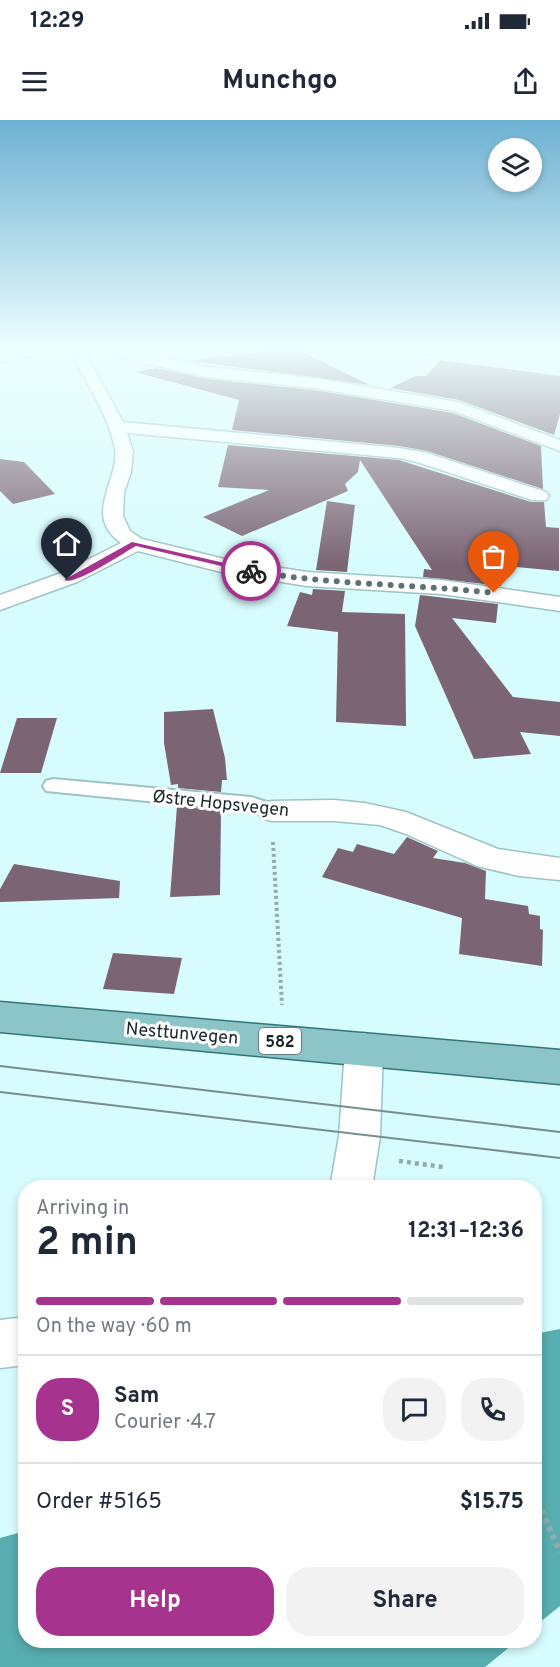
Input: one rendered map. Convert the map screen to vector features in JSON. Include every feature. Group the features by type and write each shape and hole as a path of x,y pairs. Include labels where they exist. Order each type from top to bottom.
{"main road":[{"name":"Nesttunvegen","path":"0,1017 560,1067"}],"street":[{"path":"114,421 124,452 122,472 114,494 113,516 121,534 135,543 229,567 297,578 441,587 560,604"},
{"path":"493,421 558,447"},
{"path":"117,427 399,453 421,457 539,496"},
{"path":"0,603 67,580 98,566 135,543"},
{"name":"Østre Hopsvegen","path":"272,811 363,812 414,826 480,855 506,862 560,869"},
{"path":"353,1180 356,1168 364,1048"},
{"path":"0,1344 18,1342"}],"lane":[{"name":"Østre Hopsvegen","path":"53,786 251,804 272,811"}],"path":[{"path":"272,811 281,1013"},
{"path":"394,1160 443,1167"},
{"path":"542,1512 560,1552"}],"water":[{"path":"560,1329 560,1606 542,1621 542,1332"},
{"path":"18,1533 18,1648 508,1648 485,1667 0,1667 0,1538"}],"building":[{"path":"234,421 475,421 541,446 543,489 427,451 399,446 232,430"},
{"path":"517,421 558,421 554,435"},
{"path":"228,445 399,460 531,502 544,502 546,527 559,528 559,571 504,566 501,586 423,577 424,569 432,570 360,460 358,472 345,484 348,491 242,536 203,517 269,490 218,487"},
{"path":"0,459 24,462 55,494 13,504 0,491"},
{"path":"327,501 355,505 347,572 316,570"},
{"path":"313,589 345,591 342,612 405,614 406,726 336,722 338,632 287,626 300,592 312,595"},
{"path":"420,595 498,604 496,623 452,618 513,697 560,702 560,736 520,732 531,754 474,759 415,626"},
{"path":"213,709 225,758 227,780 222,780 221,792 178,788 178,784 171,785 164,743 164,712"},
{"path":"17,718 57,718 41,773 0,773"},
{"path":"177,806 221,811 220,895 170,897"},
{"path":"407,837 438,851 433,858 465,863 486,871 485,899 528,906 529,914 540,916 540,929 543,930 542,966 459,954 462,918 322,877 338,848 353,852 357,844 394,854"},
{"path":"14,864 120,881 119,898 0,902 0,889"},
{"path":"113,953 182,958 174,994 103,989"}],"tram line":[{"path":"0,1066 560,1132"},
{"path":"0,1092 560,1158"}],"way so far":[{"path":"251,571 347,583 402,584 494,593"}],"route":[{"path":"67,580 98,566 135,543 158,551 251,571"}]}
